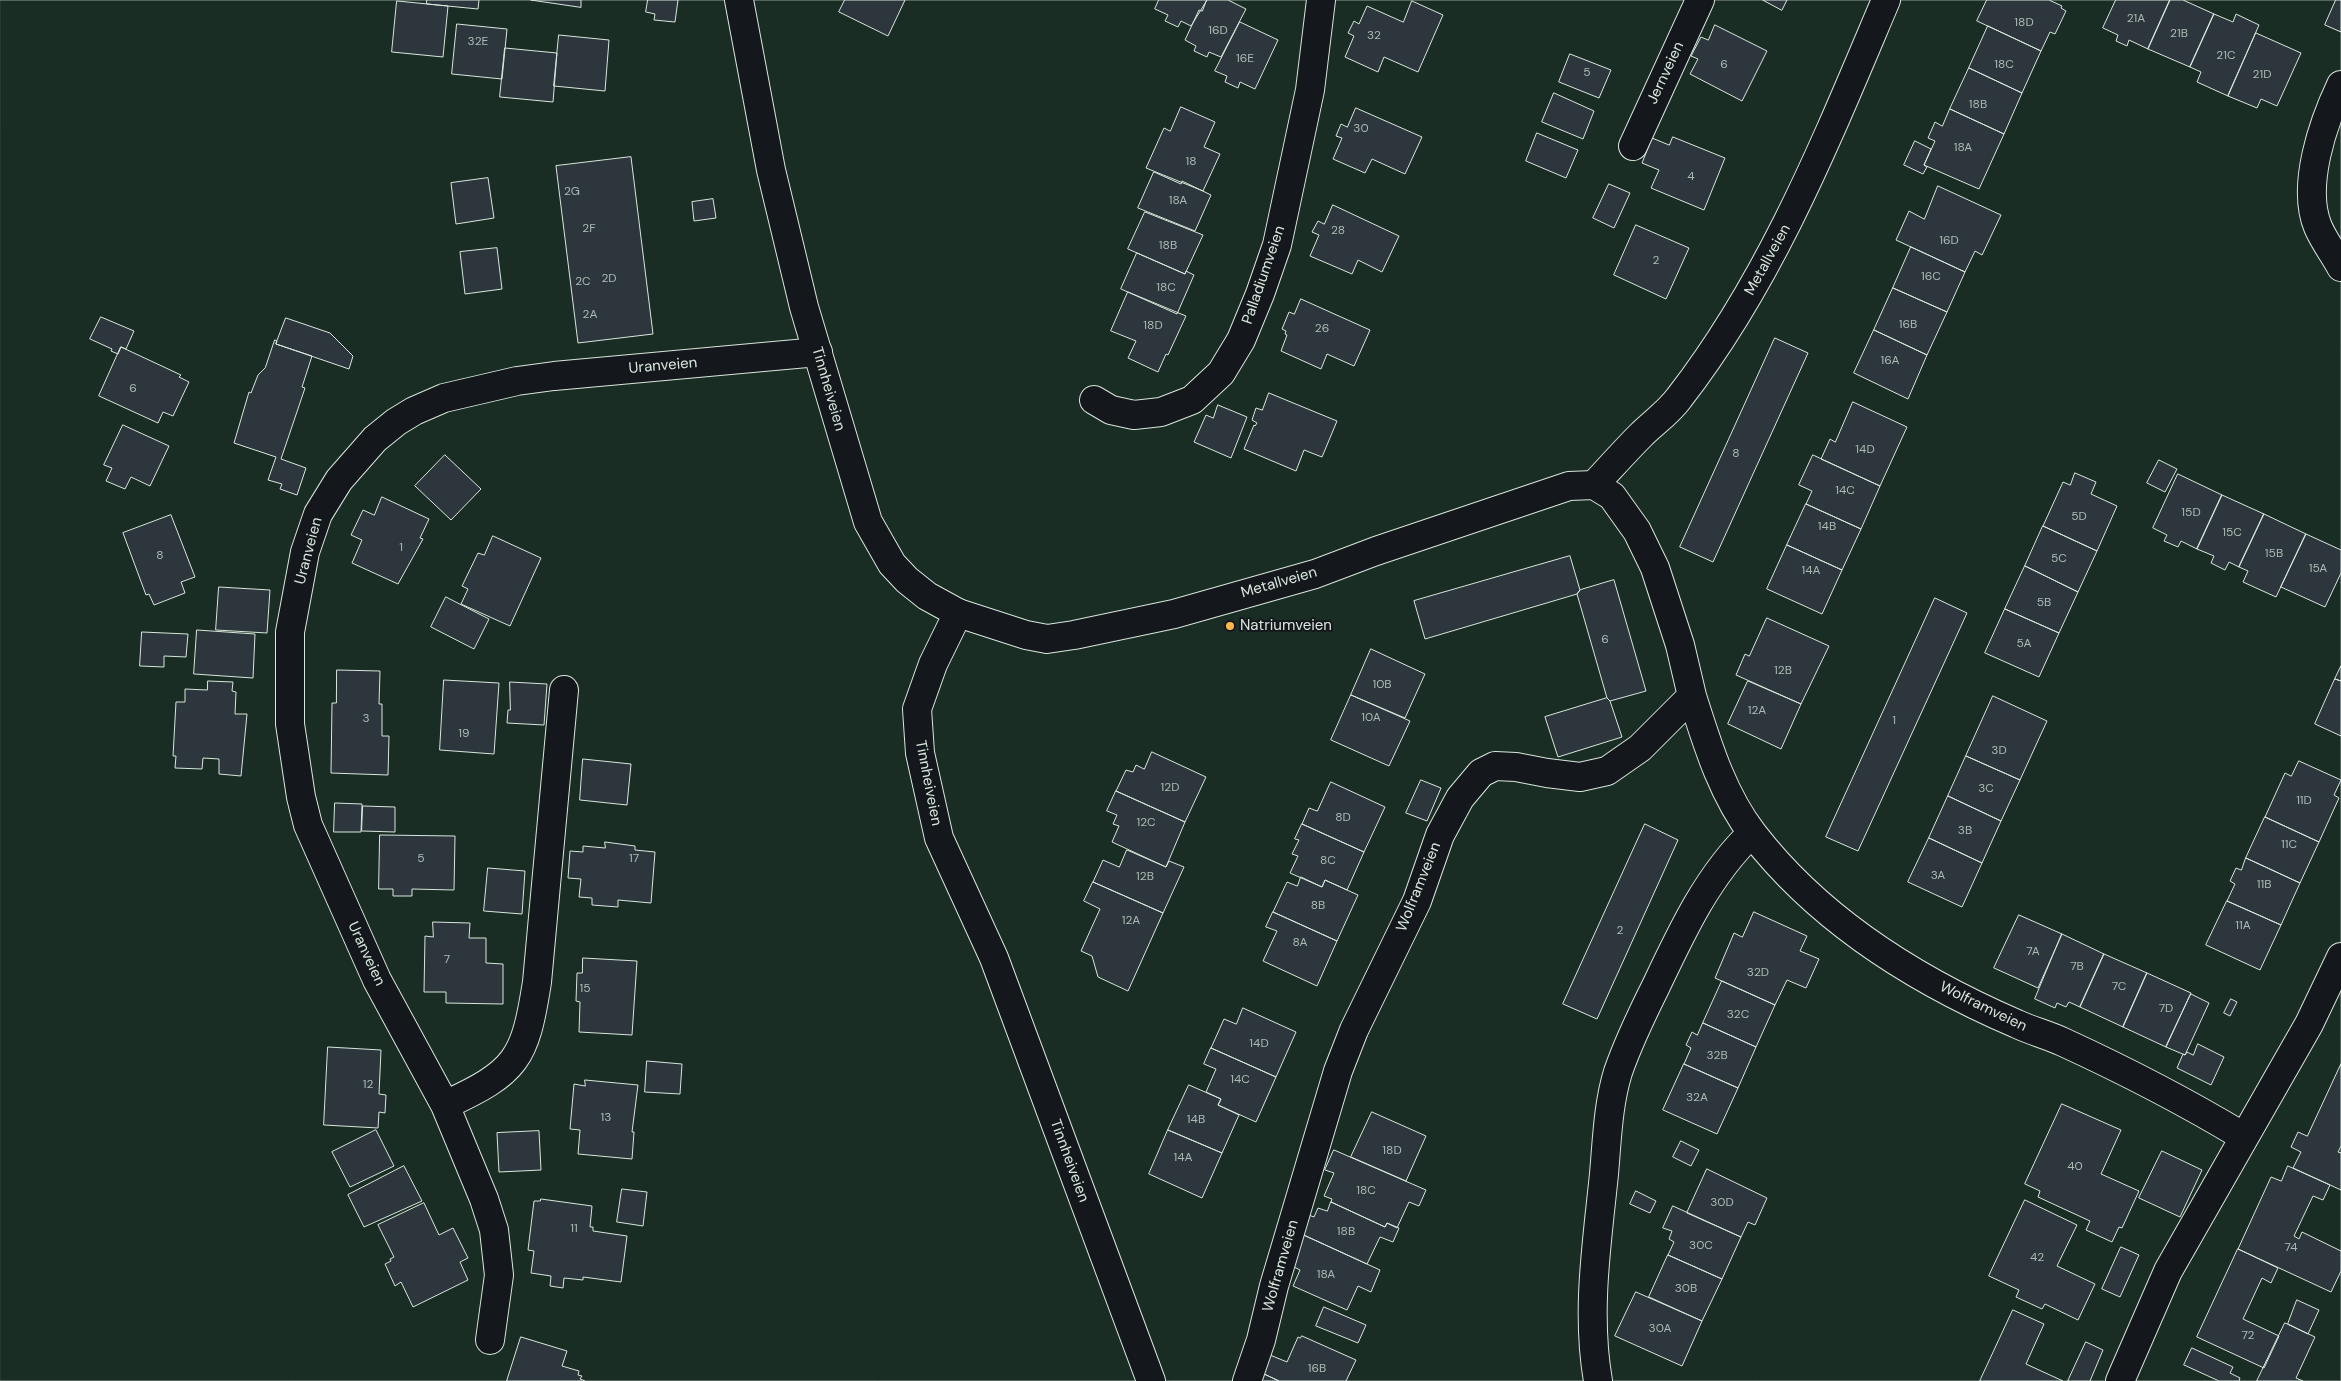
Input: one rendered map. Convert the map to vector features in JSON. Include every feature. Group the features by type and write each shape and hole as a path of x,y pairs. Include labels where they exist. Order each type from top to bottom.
{"street":[{"name":"Tinnheiveien","path":"739,0 771,170 804,307 868,522 892,564 907,580 927,596 958,613 933,664 917,709 920,753 939,838 994,958 1151,1381"},
{"name":"Palladiumveien","path":"1094,400 1111,410 1134,415 1161,412 1192,400 1221,373 1241,340 1277,245 1310,90 1321,0"},
{"name":"Jernveien","path":"1633,146 1700,0"},
{"name":"Metallveien","path":"958,613 1026,635 1047,639 1074,636 1174,614 1315,574 1376,550 1569,486 1594,485 1639,437 1678,400 1760,276 1820,157 1886,0"},
{"path":"2341,85 2324,130 2313,169 2312,197 2318,226 2341,267"},
{"name":"Uranveien","path":"490,1340 500,1275 498,1249 484,1199 445,1105 377,980 308,825 300,797 290,724 290,632 305,552 318,514 338,480 375,440 402,418 444,398 517,381 554,376 818,352"},
{"path":"1594,485 1612,496 1641,539 1655,568 1677,636 1692,696"},
{"path":"445,1105 501,1075 520,1053 531,1026 537,982 564,690"},
{"name":"Wolframveien","path":"1247,1381 1261,1340 1274,1286 1338,1071 1354,1030 1417,901 1440,836 1460,798 1481,773 1495,766 1516,766 1547,773 1580,777 1607,771 1640,748 1692,696 1709,750 1733,801 1752,833 1791,877 1827,912 1919,976 2016,1024 2062,1042 2174,1098 2244,1137"},
{"path":"1598,1381 1593,1353 1592,1325 1594,1268 1610,1110 1618,1074 1637,1025 1683,928 1710,884 1738,847 1752,833"},
{"path":"2120,1381 2168,1272 2309,1024 2341,956"}],"green space":[{"path":"0,0 2341,0 2341,1381 0,1381"}],"building":[{"path":"427,0 479,0 478,9 427,4"},
{"path":"531,0 581,0 581,7"},
{"path":"648,0 678,0 675,22 654,20 655,14 646,12"},
{"path":"845,0 905,0 888,36 839,12"},
{"path":"1159,0 1207,0 1191,26 1181,21 1178,27 1165,21 1168,15 1155,9"},
{"path":"1207,0 1228,0 1246,9 1221,57 1209,52 1207,57 1194,51 1196,46 1185,40 1199,10 1202,11"},
{"path":"1763,0 1787,0 1782,10"},
{"path":"1987,0 2049,0 2062,6 2061,8 2066,11 2055,34 2050,32 2041,51 1977,21"},
{"path":"2116,0 2170,0 2148,49 2129,40 2127,46 2116,41 2118,35 2103,28"},
{"path":"2170,0 2183,0 2214,14 2190,67 2148,49"},
{"path":"2336,0 2341,0 2341,32 2325,25"},
{"path":"397,1 448,6 443,57 392,52"},
{"path":"1412,1 1443,15 1418,72 1384,57 1378,72 1345,57 1354,36 1348,33 1354,21 1359,24 1367,6 1403,22"},
{"path":"2214,14 2233,22 2236,14 2259,25 2228,96 2197,82 2201,72 2190,67"},
{"path":"1240,22 1278,40 1255,89 1240,82 1238,88 1225,82 1227,76 1215,71"},
{"path":"457,24 507,29 502,79 452,74"},
{"path":"1715,25 1767,51 1742,101 1690,74 1698,59 1691,56 1701,37 1708,40"},
{"path":"1988,26 2041,51 2022,93 1969,68"},
{"path":"2256,33 2301,53 2277,106 2261,99 2257,108 2228,96"},
{"path":"559,35 609,40 605,91 554,86"},
{"path":"505,48 557,53 553,102 500,97"},
{"path":"1570,54 1611,70 1599,98 1559,82"},
{"path":"1969,68 2022,93 2004,134 1950,109"},
{"path":"1554,93 1594,111 1583,139 1542,122"},
{"path":"1181,107 1215,122 1204,147 1220,154 1203,191 1146,168 1164,128 1170,131"},
{"path":"1356,108 1422,137 1405,174 1372,159 1365,173 1333,159 1342,138 1336,136 1341,124 1347,127"},
{"path":"1950,109 2004,134 1979,189 1924,165 1935,141 1928,138 1935,122 1942,126"},
{"path":"1537,133 1578,150 1566,178 1526,161"},
{"path":"1673,137 1725,158 1704,210 1651,188 1659,170 1642,163 1652,138 1669,145"},
{"path":"1915,141 1931,149 1924,165 1927,167 1923,174 1904,165"},
{"path":"631,157 653,334 578,343 556,166"},
{"path":"1154,172 1181,184 1182,181 1211,195 1195,231 1138,208"},
{"path":"488,178 494,218 456,224 451,183"},
{"path":"1609,184 1630,193 1614,228 1593,218"},
{"path":"1938,186 2001,215 1982,255 1975,251 1965,272 1896,240 1909,211 1924,219"},
{"path":"713,199 716,218 694,221 692,202"},
{"path":"1333,205 1399,236 1382,272 1358,260 1352,274 1310,256 1319,235 1312,232 1318,221 1324,224"},
{"path":"1145,212 1203,235 1185,274 1128,249"},
{"path":"1636,225 1689,248 1666,299 1614,275"},
{"path":"1911,247 1965,272 1947,312 1893,288"},
{"path":"497,248 502,289 465,294 460,252"},
{"path":"1137,253 1185,274 1186,271 1194,275 1177,314 1121,289"},
{"path":"1893,288 1947,312 1927,355 1874,330"},
{"path":"1128,292 1186,316 1158,372 1128,358 1136,341 1111,331"},
{"path":"1301,299 1370,330 1354,366 1327,354 1321,369 1281,351 1287,335 1285,334 1286,331 1282,329 1289,312 1294,314"},
{"path":"101,317 134,331 126,349 121,347 118,354 111,351 112,349 90,339"},
{"path":"286,318 330,333 353,356 349,369 276,344"},
{"path":"1874,330 1927,355 1908,399 1854,373"},
{"path":"1775,338 1808,353 1713,562 1680,547"},
{"path":"275,340 277,341 276,344 312,356 302,387 305,388 281,459 306,468 297,495 280,489 282,484 268,480 276,457 234,443 249,392 251,393 258,375 265,368"},
{"path":"121,347 181,375 179,377 189,382 173,416 163,412 158,423 99,396"},
{"path":"1269,393 1337,421 1322,457 1304,450 1296,471 1244,449 1254,425 1257,423 1252,420 1256,408 1262,410"},
{"path":"1853,402 1907,427 1880,486 1821,459 1830,439 1835,442"},
{"path":"1218,405 1247,417 1231,458 1194,442 1206,415 1213,418"},
{"path":"123,425 169,446 150,486 131,477 125,489 106,481 112,468 104,465"},
{"path":"445,455 481,489 451,520 415,486"},
{"path":"1813,455 1880,486 1861,529 1806,504 1812,491 1799,485"},
{"path":"2159,460 2177,469 2165,492 2147,483"},
{"path":"2075,473 2096,482 2091,494 2117,506 2097,551 2043,526 2063,482 2070,485"},
{"path":"2178,474 2222,495 2197,549 2181,541 2178,547 2164,541 2167,535 2153,528"},
{"path":"2222,495 2264,514 2239,567 2229,562 2225,570 2211,563 2214,556 2197,549"},
{"path":"382,497 429,519 420,538 423,539 398,584 352,563 362,540 351,535 363,510 374,515"},
{"path":"1806,504 1861,529 1842,570 1787,545"},
{"path":"2264,514 2306,534 2276,597 2243,582 2248,571 2239,567"},
{"path":"171,515 195,577 181,582 185,593 154,605 149,594 146,595 123,533"},
{"path":"2043,526 2097,551 2078,592 2025,566"},
{"path":"2306,534 2341,550 2341,573 2325,607 2281,587"},
{"path":"493,536 541,558 510,626 461,604 468,589 462,586 478,553 484,555"},
{"path":"1787,545 1842,570 1822,614 1767,589"},
{"path":"1570,556 1580,590 1577,594 1425,639 1414,601"},
{"path":"2025,566 2078,592 2059,633 2005,609"},
{"path":"1614,580 1646,691 1610,701 1607,698 1577,594 1580,590"},
{"path":"219,587 270,590 267,633 216,630"},
{"path":"446,597 489,619 474,649 431,627"},
{"path":"1935,598 1967,613 1858,851 1826,837"},
{"path":"2005,609 2059,633 2039,677 1985,653"},
{"path":"1767,618 1829,646 1801,704 1736,675 1745,654 1749,656"},
{"path":"197,630 255,634 253,678 194,674"},
{"path":"142,632 188,634 186,657 164,656 164,667 140,666"},
{"path":"1371,649 1425,674 1405,718 1351,695"},
{"path":"2341,666 2341,681 2335,679"},
{"path":"337,670 380,671 379,704 382,704 382,736 389,736 388,775 331,773 332,703 336,703"},
{"path":"2335,679 2341,681 2341,736 2315,724"},
{"path":"444,680 499,683 494,754 440,750"},
{"path":"208,681 233,682 232,691 236,692 235,714 247,714 241,776 219,774 219,759 203,758 202,769 175,768 176,756 173,756 176,702 185,702 185,689 207,690"},
{"path":"1748,681 1801,704 1781,749 1728,724"},
{"path":"510,682 547,684 544,725 507,723 508,710 510,710"},
{"path":"1351,695 1410,721 1389,766 1331,740"},
{"path":"1993,696 2047,721 2020,780 1966,756"},
{"path":"1607,698 1610,701 1622,737 1558,757 1545,717"},
{"path":"1152,752 1206,777 1185,822 1116,791 1126,770 1133,772 1136,765 1144,769"},
{"path":"1966,756 2020,780 2001,821 1948,796"},
{"path":"583,759 631,764 627,805 580,800"},
{"path":"2299,761 2341,780 2334,795 2339,798 2319,842 2265,817 2285,773 2291,776"},
{"path":"1421,780 1441,788 1427,821 1406,813"},
{"path":"1331,782 1385,807 1364,852 1302,824 1309,808 1317,811"},
{"path":"1116,791 1185,822 1166,867 1112,842 1119,826 1113,824 1117,815 1107,811"},
{"path":"1948,796 2001,821 1982,863 1929,838"},
{"path":"335,803 362,804 361,832 334,832"},
{"path":"363,806 395,807 395,832 362,831"},
{"path":"2265,817 2319,842 2300,883 2246,858"},
{"path":"1302,824 1364,852 1347,890 1325,880 1322,887 1290,873 1298,856 1292,854 1299,840 1295,839"},
{"path":"1645,824 1678,840 1597,1019 1563,1004"},
{"path":"380,835 455,836 454,890 412,889 412,896 393,896 393,889 379,889"},
{"path":"1929,838 1982,863 1962,907 1908,882"},
{"path":"605,842 635,846 635,850 655,852 651,903 618,900 618,907 592,905 592,898 579,897 581,879 568,878 570,851 583,852 583,846 605,848"},
{"path":"1127,850 1166,867 1169,861 1184,867 1163,913 1093,882 1103,860 1119,867"},
{"path":"2246,858 2300,883 2281,925 2227,901 2235,884 2230,881 2236,868 2241,870"},
{"path":"488,868 525,871 522,914 484,911"},
{"path":"1301,877 1322,887 1325,880 1358,895 1337,941 1273,912 1287,882 1297,886"},
{"path":"1093,882 1163,913 1128,991 1098,977 1092,956 1081,951 1100,909 1084,901"},
{"path":"2227,901 2281,925 2260,970 2206,945"},
{"path":"1273,912 1337,941 1317,986 1263,961 1277,931 1266,927"},
{"path":"1754,912 1807,936 1800,951 1819,959 1806,988 1787,980 1775,1005 1715,978 1734,933 1742,937"},
{"path":"2019,915 2062,934 2038,988 1994,968"},
{"path":"433,922 470,923 469,938 486,938 486,963 503,964 503,1004 446,1003 446,992 424,992 425,936 433,937"},
{"path":"2062,934 2104,954 2080,1007 2069,1002 2066,1007 2057,1003 2055,1008 2035,999"},
{"path":"2104,954 2147,973 2123,1027 2080,1007"},
{"path":"583,958 637,961 632,1035 579,1032 580,1002 576,1001 577,973 582,973"},
{"path":"2147,973 2191,993 2166,1047 2123,1027"},
{"path":"1722,981 1775,1005 1756,1047 1703,1023"},
{"path":"2191,994 2209,1003 2185,1055 2166,1047"},
{"path":"2231,999 2237,1002 2230,1016 2224,1013"},
{"path":"1243,1008 1296,1032 1276,1077 1211,1048 1224,1019 1236,1024"},
{"path":"1703,1023 1756,1047 1738,1088 1684,1064 1691,1048 1686,1045 1692,1032 1697,1035"},
{"path":"2198,1044 2224,1057 2211,1085 2177,1068 2183,1054 2185,1055 2187,1052 2193,1055"},
{"path":"328,1047 381,1050 379,1094 386,1095 385,1113 379,1112 378,1128 324,1125"},
{"path":"1211,1048 1276,1077 1256,1122 1218,1105 1221,1099 1206,1092 1216,1069 1204,1064"},
{"path":"647,1061 682,1064 680,1094 645,1092"},
{"path":"1684,1064 1738,1088 1717,1134 1663,1110"},
{"path":"2341,1064 2341,1146 2338,1152 2341,1153 2341,1190 2293,1168 2301,1152 2291,1147 2298,1132 2307,1136"},
{"path":"585,1080 638,1085 632,1132 634,1132 632,1159 578,1154 580,1130 570,1129 574,1084 585,1086"},
{"path":"1189,1085 1221,1099 1218,1105 1239,1115 1222,1153 1168,1130"},
{"path":"2062,1104 2121,1130 2101,1174 2139,1191 2122,1228 2119,1227 2112,1242 2086,1230 2090,1221 2038,1197 2040,1191 2025,1184"},
{"path":"1372,1112 1426,1136 1406,1181 1351,1157"},
{"path":"376,1130 394,1166 350,1187 332,1152"},
{"path":"1168,1130 1222,1153 1202,1198 1149,1174"},
{"path":"539,1131 541,1170 499,1172 497,1133"},
{"path":"1681,1141 1699,1150 1691,1166 1673,1157"},
{"path":"1334,1150 1426,1190 1419,1206 1409,1202 1397,1228 1387,1223 1385,1227 1331,1202 1332,1199 1324,1196 1334,1173 1325,1170"},
{"path":"2162,1151 2202,1170 2180,1217 2139,1198"},
{"path":"404,1166 422,1201 364,1227 348,1195"},
{"path":"2288,1166 2330,1185 2323,1200 2313,1196 2294,1236 2299,1239 2302,1232 2341,1251 2341,1271 2331,1292 2238,1249 2271,1177 2281,1181"},
{"path":"1707,1169 1767,1198 1755,1225 1748,1222 1741,1237 1687,1213"},
{"path":"622,1189 647,1192 643,1226 617,1222"},
{"path":"1636,1191 1656,1201 1650,1213 1630,1204"},
{"path":"541,1199 592,1206 590,1227 593,1227 593,1231 627,1236 621,1282 583,1277 583,1280 564,1278 563,1288 550,1286 551,1276 531,1273 534,1251 528,1250 534,1201 540,1201"},
{"path":"2025,1200 2077,1225 2057,1266 2095,1284 2078,1320 2045,1304 2042,1309 2016,1297 2019,1290 1989,1276"},
{"path":"1331,1202 1385,1227 1387,1223 1399,1228 1393,1242 1380,1237 1367,1264 1297,1232 1306,1214 1314,1217 1318,1208 1327,1211"},
{"path":"424,1203 439,1235 453,1228 468,1258 460,1262 468,1280 413,1307 401,1282 395,1286 385,1264 394,1257 378,1225"},
{"path":"1673,1206 1741,1237 1722,1279 1668,1255 1674,1242 1669,1239 1672,1231 1663,1228"},
{"path":"1297,1232 1380,1270 1371,1292 1358,1286 1347,1310 1293,1286 1300,1270 1292,1266"},
{"path":"2121,1247 2139,1255 2120,1297 2102,1289"},
{"path":"2238,1249 2278,1268 2271,1283 2262,1278 2243,1319 2279,1336 2264,1368 2197,1337"},
{"path":"1668,1255 1722,1279 1702,1321 1649,1297"},
{"path":"1636,1292 1702,1321 1682,1366 1615,1336"},
{"path":"2297,1300 2319,1310 2308,1334 2288,1324"},
{"path":"1324,1307 1366,1325 1358,1343 1316,1326"},
{"path":"2013,1310 2044,1324 2026,1364 2063,1381 1980,1381"},
{"path":"2285,1323 2315,1337 2296,1378 2303,1381 2257,1381"},
{"path":"1302,1336 1356,1360 1346,1381 1279,1381 1262,1373 1270,1355 1287,1362 1298,1337"},
{"path":"521,1337 567,1351 562,1366 579,1371 578,1375 582,1376 580,1379 585,1381 507,1381"},
{"path":"2086,1342 2103,1350 2090,1381 2068,1381"},
{"path":"2192,1348 2233,1367 2230,1373 2240,1378 2239,1381 2219,1381 2184,1365"},
{"path":"1262,1373 1279,1381 1252,1381"}],"place":[{"name":"Natriumveien","path":"1230,626"}]}
